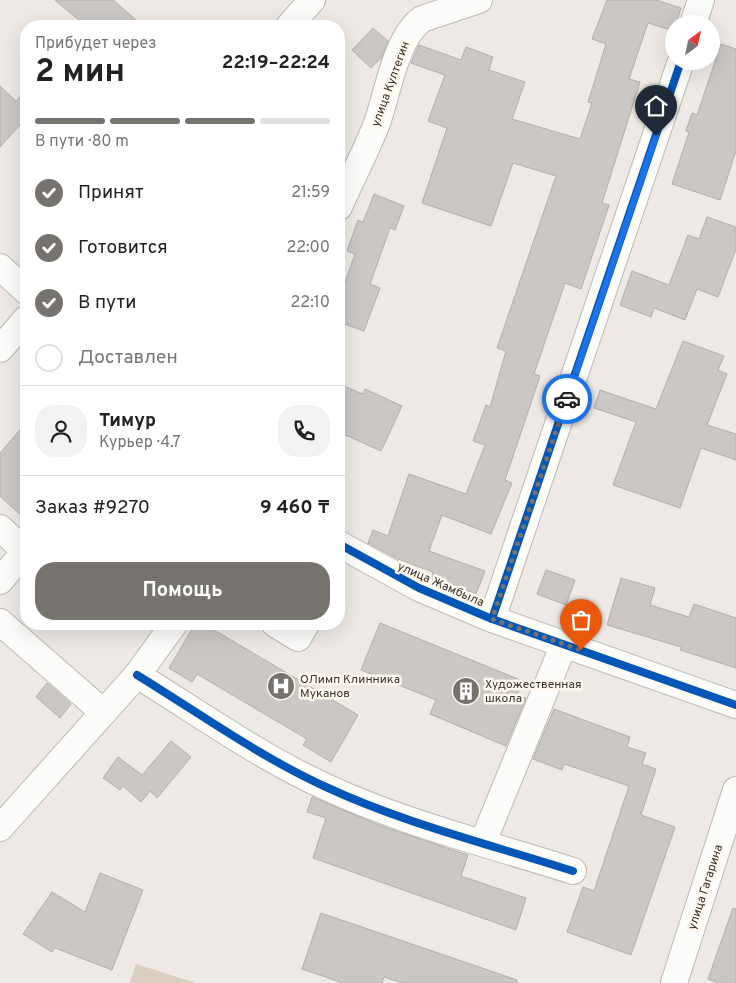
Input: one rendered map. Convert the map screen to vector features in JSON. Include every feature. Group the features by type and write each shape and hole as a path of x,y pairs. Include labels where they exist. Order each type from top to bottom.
{"street":[{"path":"294,20 312,0"},
{"name":"улица Култегин","path":"345,194 376,124 399,53 411,30 422,19 479,0"},
{"path":"696,15 701,0"},
{"path":"492,619 678,70"},
{"path":"0,267 20,285"},
{"path":"0,348 20,326"},
{"path":"0,528 20,546"},
{"name":"улица Жамбыла","path":"345,555 492,619 736,705"},
{"path":"0,582 20,558"},
{"path":"0,622 103,712"},
{"path":"0,828 137,675 170,630"},
{"path":"285,630 298,638 303,630"},
{"path":"483,842 564,644"},
{"path":"137,675 282,765 326,788 386,811 573,871"},
{"name":"улица Гагарина","path":"674,983 736,790"}],"shaded area":[{"path":"136,964 196,983 130,983"}],"building":[{"path":"55,0 113,0 136,20 79,20"},
{"path":"607,0 656,0 681,8 679,15 665,15 665,28 648,23 629,79 640,82 602,203 609,205 581,289 565,283 534,374 540,376 505,480 512,483 491,534 442,515 429,551 485,571 476,594 432,577 433,572 398,559 368,543 373,530 388,536 409,474 466,494 485,445 473,441 486,405 490,407 506,351 497,348 556,176 513,163 491,226 422,203 447,128 428,121 445,75 411,63 419,45 461,60 466,47 493,57 489,70 525,82 512,119 580,139 592,103 588,102 606,44 592,39"},
{"path":"373,28 388,41 381,58 371,68 352,50"},
{"path":"721,44 736,49 736,151 720,200 672,184 689,132 686,131 692,113 697,115 712,70 720,70"},
{"path":"0,86 16,101 20,97 20,125 0,147"},
{"path":"374,194 404,206 395,230 390,228 370,284 380,288 364,331 345,324 345,282 355,254 347,251 358,220 363,222"},
{"path":"707,217 736,227 736,249 718,297 697,289 685,320 654,308 651,317 620,305 632,271 669,285 688,235 699,239"},
{"path":"683,341 724,356 718,370 727,374 707,425 736,434 736,460 701,448 680,508 613,485 636,422 594,408 600,390 656,409"},
{"path":"345,386 363,394 365,389 402,406 381,451 345,435"},
{"path":"20,430 20,514 0,496 0,453"},
{"path":"546,570 575,580 566,605 537,594"},
{"path":"621,578 655,588 650,605 689,617 694,604 736,618 736,668 680,650 681,647 607,625"},
{"name":"Художественная школа","path":"380,623 523,681 517,695 526,698 506,746 430,714 436,700 361,670"},
{"path":"191,630 214,630 358,715 331,762 303,745 307,739 197,674 192,682 169,668"},
{"path":"47,683 71,704 60,718 36,697"},
{"path":"554,709 630,737 627,747 646,753 642,764 656,769 641,815 675,827 631,955 567,932 583,887 594,891 629,786 564,764 562,770 533,759"},
{"path":"171,741 191,757 157,798 150,791 141,802 123,786 120,790 103,778 118,757 142,775"},
{"path":"312,797 381,826 468,855 461,876 526,898 516,930 313,858 326,818 307,812"},
{"path":"100,873 143,890 112,970 55,948 52,952 23,934 52,892 85,912"},
{"path":"733,908 736,909 736,983 719,983 708,979"},
{"path":"321,913 517,980 517,983 403,983 384,977 382,983 343,983 302,969"}],"cycle path":[{"path":"492,619 678,70"},
{"path":"345,547 419,588 492,619 736,705"},
{"path":"137,675 277,762 326,787 417,823 573,871"}],"way so far":[{"path":"567,399 492,619 581,650"}],"place":[{"name":"ОЛимп Клинника Муканов","path":"281,686"},
{"name":"Художественная школа","path":"466,691"}],"route":[{"path":"567,399 656,136"}]}
